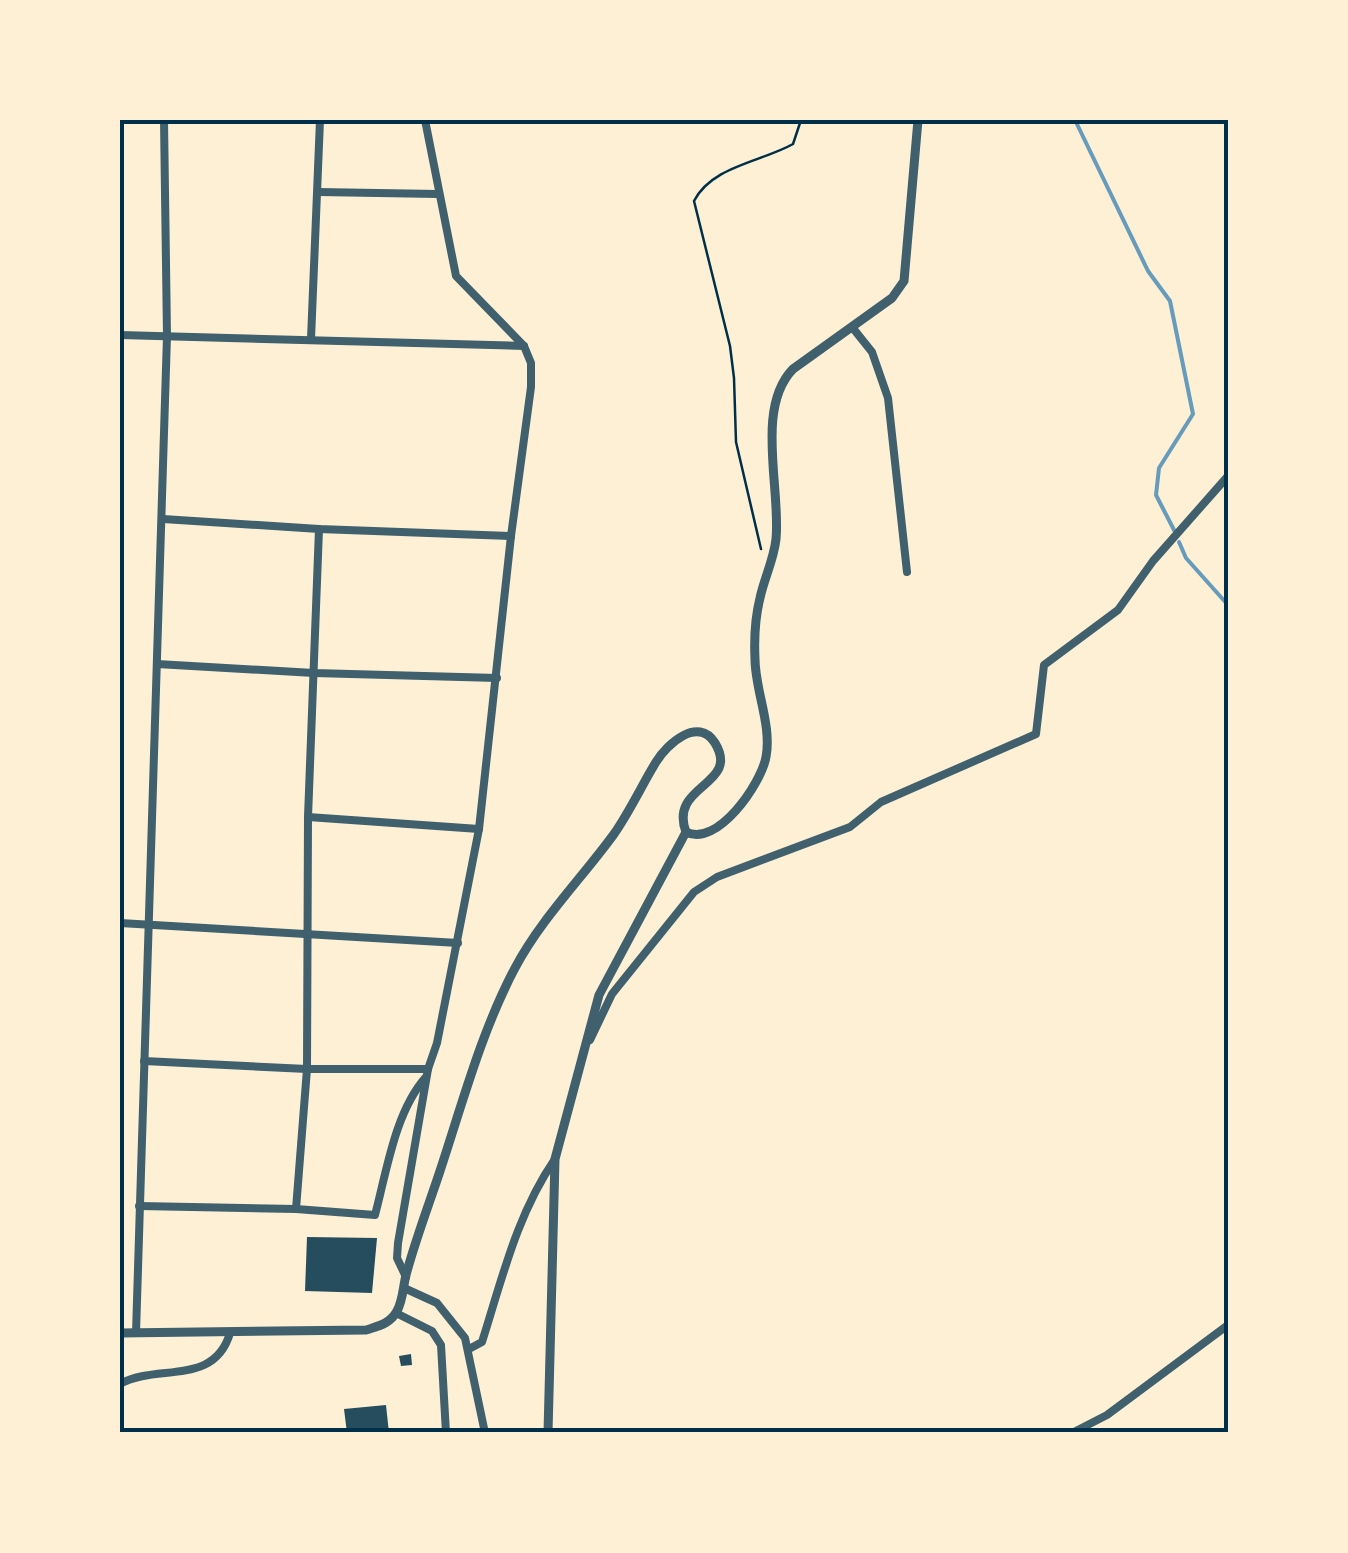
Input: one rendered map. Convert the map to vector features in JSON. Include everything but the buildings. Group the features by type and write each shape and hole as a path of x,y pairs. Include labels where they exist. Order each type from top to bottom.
{"street":[{"path":"136,1333 167,336 164,120"},
{"path":"310,338 320,120"},
{"path":"425,120 456,276 524,346 532,364 479,829 438,1043 428,1073 397,1258 405,1282 450,1315 469,1349 469,1366 486,1433"},
{"path":"686,832 704,837 723,824 754,784 766,755 754,665 754,630 776,541 772,430 781,381 892,298 904,281 918,120"},
{"path":"318,192 438,194"},
{"path":"852,327 872,352 888,398 907,572"},
{"path":"120,335 524,346"},
{"path":"589,1042 612,994 694,892 717,878 850,827 881,802 1036,734 1044,665 1118,610 1153,561 1228,476"},
{"path":"162,518 511,536"},
{"path":"296,1210 307,1068 308,817 319,529"},
{"path":"157,664 497,678"},
{"path":"120,1332 366,1330 387,1323 396,1313 494,1013 517,964 616,831 659,756 682,735 705,733 715,742 720,757 718,770 685,803 681,817 686,832 599,995 555,1159 522,1218 482,1342 469,1349"},
{"path":"308,817 479,829"},
{"path":"120,922 458,943"},
{"path":"144,1061 428,1073"},
{"path":"139,1206 375,1216 413,1092 428,1073"},
{"path":"548,1433 555,1159"},
{"path":"396,1313 432,1331 441,1345 446,1433"},
{"path":"1072,1433 1107,1415 1228,1325"},
{"path":"120,1384 134,1376 206,1365 228,1342 230,1333"},
{"path":"953,1433 982,1433"}],"path":[{"path":"770,560 764,557 757,538 740,471 733,363 694,201 702,186 723,173 773,156 793,144 802,120"}],"waterway":[{"path":"1075,120 1148,271 1170,301 1193,414 1159,468 1156,495 1174,530"},
{"path":"1179,542 1186,558 1228,605"}]}
